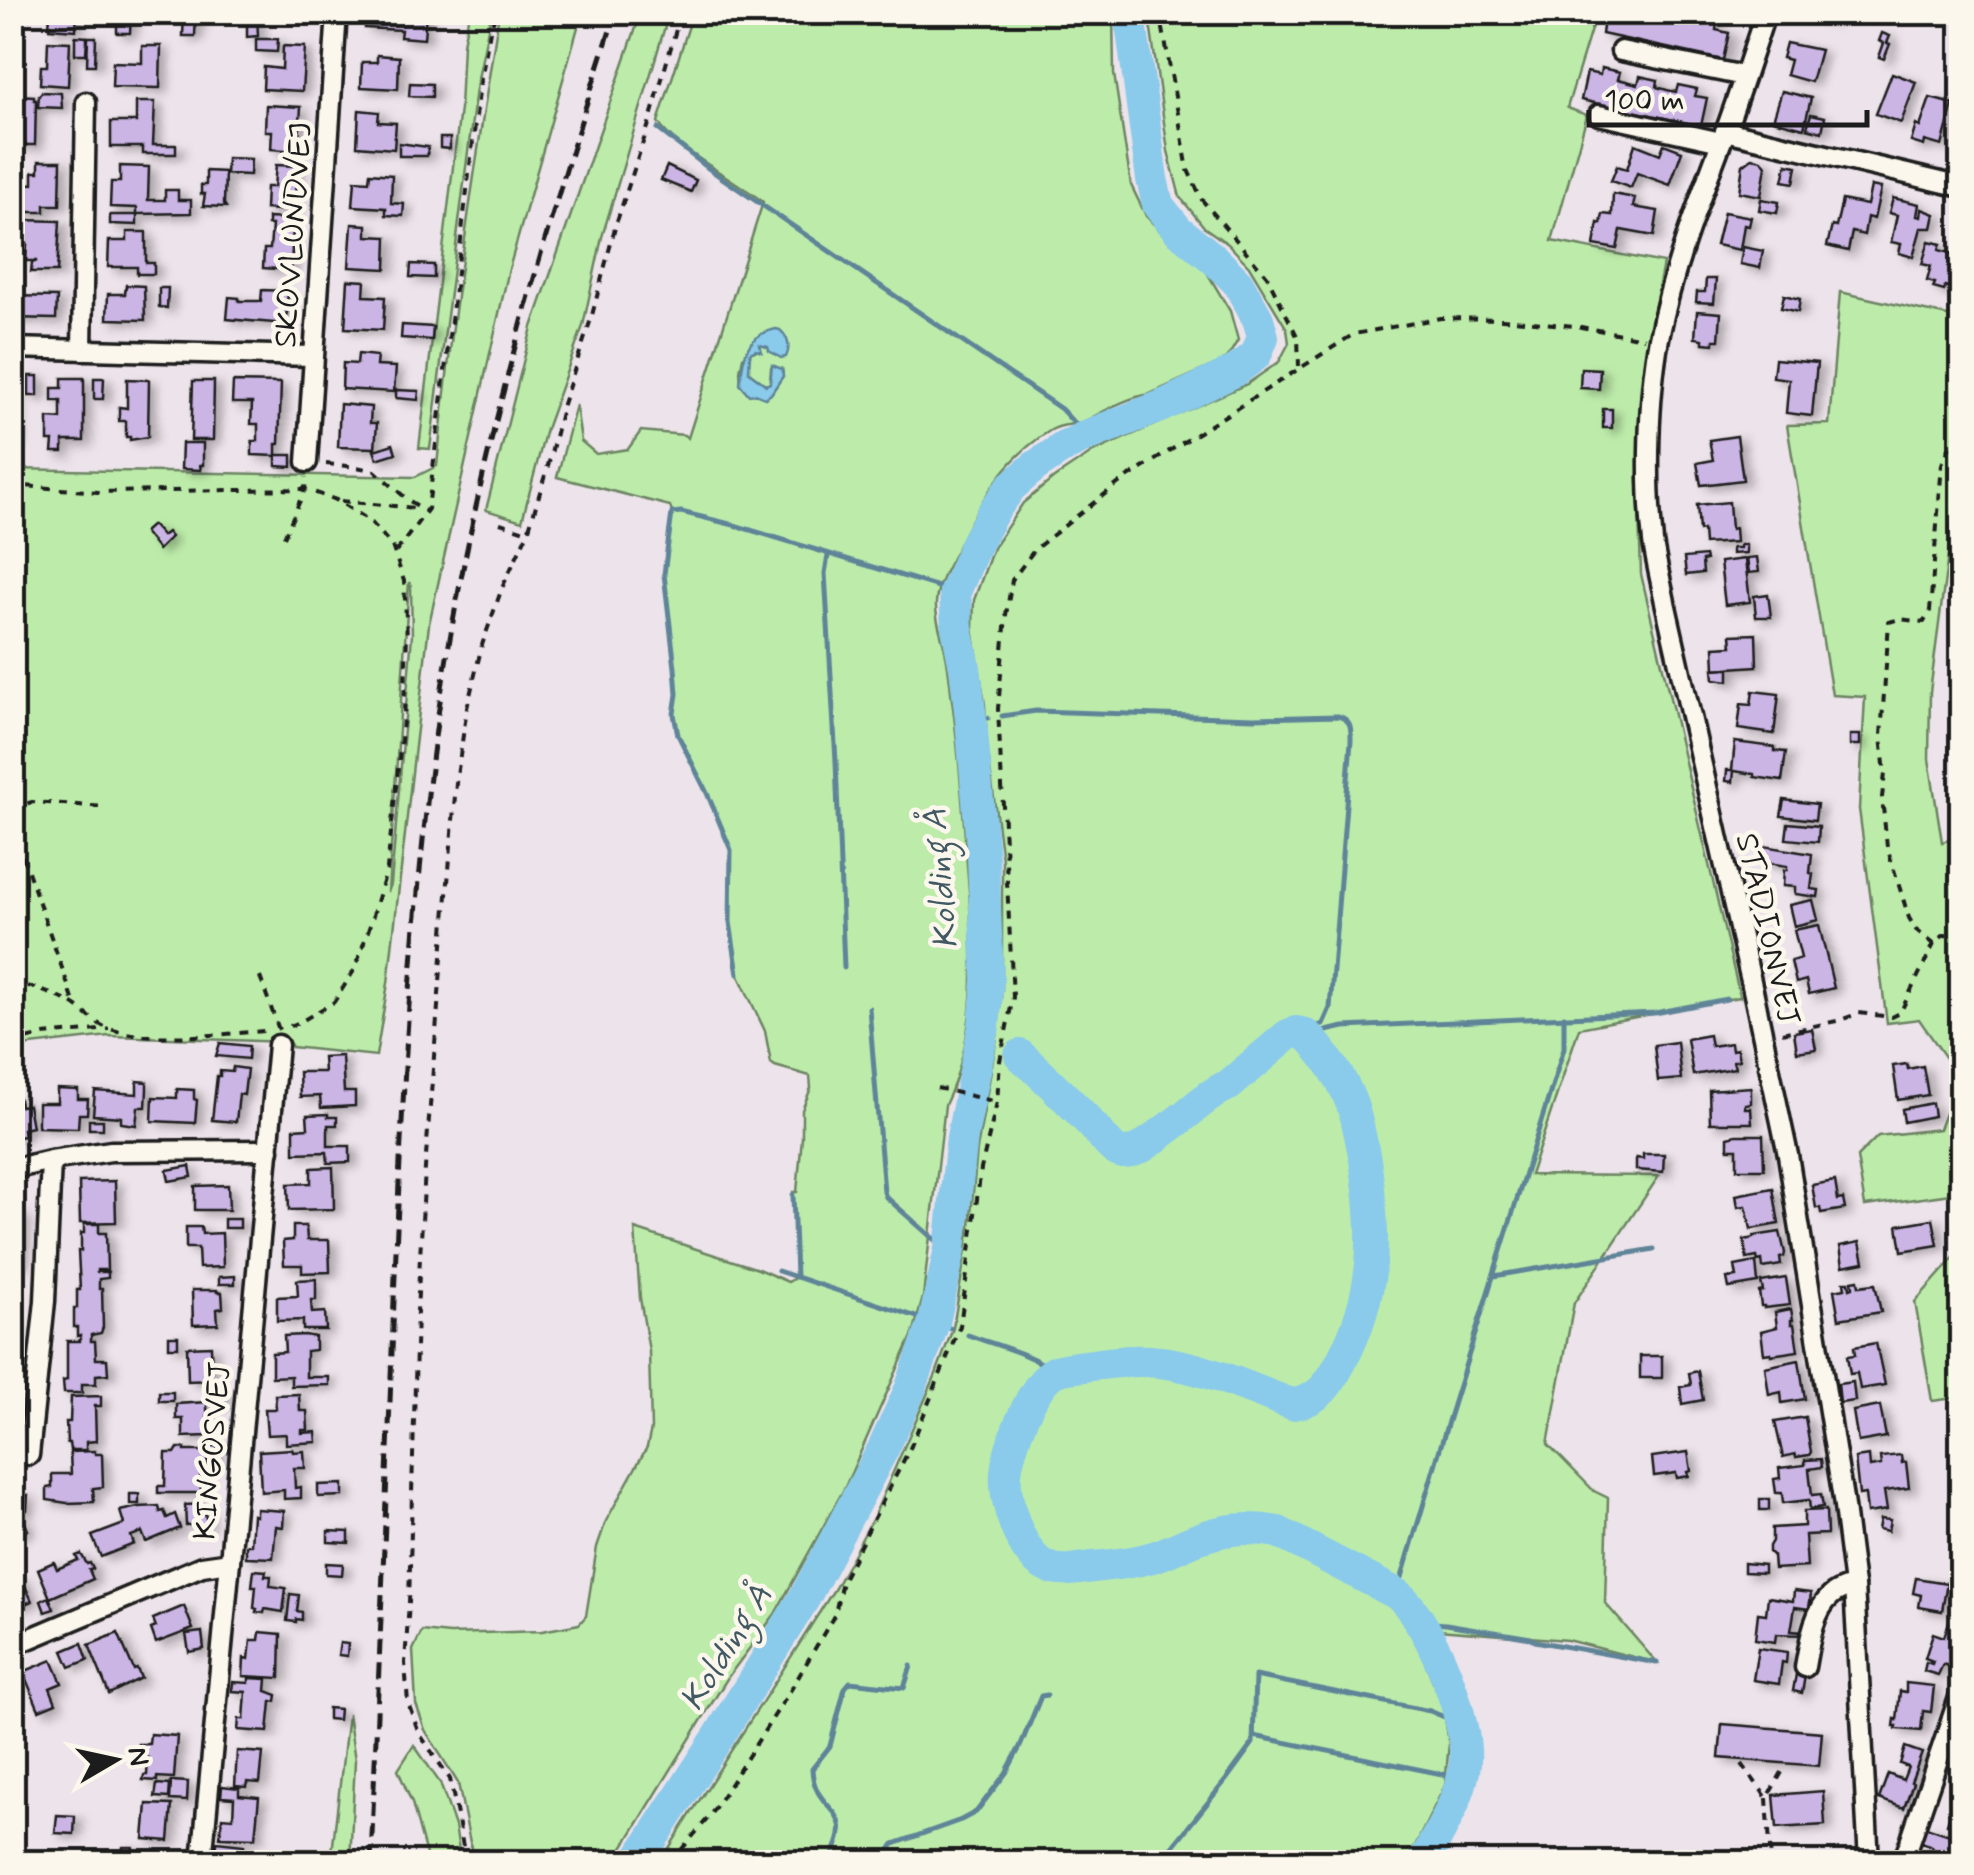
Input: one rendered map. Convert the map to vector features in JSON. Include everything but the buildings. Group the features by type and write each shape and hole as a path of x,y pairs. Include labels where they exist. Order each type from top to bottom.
{"street":[{"name":"SKOVLUNDVEJ","path":"307,462 337,12"},
{"name":"STADIONVEJ","path":"1766,12 1670,288 1658,341 1650,483 1664,602 1791,1174 1843,1500 1854,1585 1869,1862"},
{"path":"1621,51 1744,76"},
{"path":"82,350 86,102"},
{"path":"1598,115 1723,136 1962,187"},
{"path":"12,348 314,356"},
{"name":"KINGOSVEJ","path":"202,1862 279,1038"},
{"path":"12,1169 111,1152 269,1150"},
{"path":"29,1455 45,1300 50,1160"},
{"path":"12,1646 202,1566 230,1562"},
{"path":"1805,1666 1821,1607 1829,1597 1854,1585"},
{"path":"1903,1862 1958,1711 1962,1689"}],"path":[{"path":"395,553 425,509 480,84 496,12"},
{"path":"466,1862 450,1779 419,1733 408,1703 404,1663 425,1168 456,782 482,645 528,532 550,462 563,404 680,12"},
{"path":"1160,12 1188,170 1202,200 1266,276 1298,338 1300,367"},
{"path":"672,1862 709,1816 792,1688 834,1614 842,1581 911,1446 957,1337 1013,996 998,709 1012,580 1035,549 1119,483 1354,334 1441,318 1502,319 1575,326 1658,341"},
{"path":"1934,944 1916,930 1909,918 1887,847 1881,706 1888,622 1924,622 1930,611 1942,464 1950,446 1962,440"},
{"path":"307,462 374,471 425,509"},
{"path":"12,485 98,492 306,489 336,500 370,522 392,546 404,581 407,636 404,713 387,869 356,970 334,1002 279,1038 138,1034 109,1028 88,1018 75,1005 12,982"},
{"path":"284,537 306,489"},
{"path":"336,500 439,510"},
{"path":"500,523 528,532"},
{"path":"12,808 32,802 108,807"},
{"path":"12,826 75,1005"},
{"path":"1763,1038 1841,1020 1859,1012 1892,1017 1900,1013 1934,944 1944,936 1962,938"},
{"path":"260,976 279,1038"},
{"path":"12,1042 109,1028"},
{"path":"937,1088 997,1102"},
{"path":"1742,1764 1766,1798 1771,1862"},
{"path":"1766,1798 1786,1767"}],"green space":[{"path":"469,13 491,13 476,89 430,449 419,448 460,109 463,44"},
{"path":"501,13 582,13 509,269 429,624 388,983 376,1056 292,1047 289,1042 109,1036 13,1049 13,469 415,477 437,466","holes":["409,582 412,635 388,892"]},
{"path":"641,13 669,13 602,237 583,326 546,429 522,521 486,510 532,327"},
{"path":"693,13 1113,13 1114,74 1131,185 1146,216 1205,269 1230,311 1238,340 1221,362 1083,422 1056,428 1035,441 985,497 941,581 936,610 957,738 971,915 970,1012 957,1075 945,1105 923,1297 913,1334 845,1487 775,1614 728,1677 614,1862 474,1862 458,1783 425,1730 416,1704 413,1650 422,1631 542,1631 579,1624 586,1616 597,1547 606,1521 647,1447 651,1429 649,1351 635,1229 788,1282 796,1277 793,1192 797,1192 802,1110 811,1088 810,1076 771,1063 765,1031 738,974 730,922 731,850 678,735 664,574 670,506 557,477 576,405 581,441 596,454 628,449 641,431 688,438 763,202 691,153 658,122","holes":["780,330 768,347 760,345 761,350 751,352 749,372 766,385 770,383 771,368 782,369 783,376 771,393 751,394 741,385 743,357"]},
{"path":"1146,13 1596,13 1567,108 1587,115 1552,241 1663,263 1643,369 1638,478 1641,574 1740,997 1579,1028 1530,1175 1659,1176 1574,1303 1548,1444 1594,1491 1608,1498 1605,1603 1657,1663 1567,1640 1411,1628 1443,1706 1449,1743 1445,1785 1407,1862 1002,1862 933,1856 893,1862 660,1862 835,1588 874,1516 953,1328 1002,990 1002,860 973,628 974,600 993,548 1023,503 1054,478 1093,452 1247,384 1279,362 1289,343 1287,329 1249,266 1205,228 1180,197 1168,151"},
{"path":"1840,292 1961,319 1961,456 1930,692 1929,759 1942,842 1961,836 1962,1397 1932,1401 1915,1302 1958,1253 1951,1194 1865,1206 1857,1157 1878,1136 1939,1129 1959,1077 1919,1019 1887,1023 1859,809 1865,697 1832,695 1787,425 1829,424"},
{"path":"348,1714 355,1760 350,1862 331,1862"},
{"path":"414,1745 440,1783 455,1826 461,1862 428,1862 412,1803 398,1770"}],"water":[{"path":"776,329 787,339 786,357 781,358 760,345 762,352 750,353 749,372 766,385 770,383 772,365 782,369 783,376 765,398 749,395 740,384 747,350 757,337"}],"waterway":[{"name":"Kolding Å","path":"637,1862 805,1597 884,1447 934,1322 950,1249 962,1137 984,1026 988,980 983,859 955,592 993,512 1011,487 1034,467 1086,436 1235,371 1256,355 1263,337 1258,319 1238,283 1178,230 1158,205 1127,12"},
{"path":"658,129 712,171 1061,409 1086,436"},
{"path":"738,974 730,922 731,850 678,735 674,714 677,694 664,574 672,513 734,525 955,592"},
{"path":"828,556 825,573 844,968"},
{"path":"1002,716 1036,711 1254,718 1338,716 1348,722 1351,741 1330,1008 1323,1024 1303,1032"},
{"path":"971,720 988,718"},
{"path":"1308,1035 1344,1027 1655,1013 1727,999"},
{"path":"869,1008 884,1192 936,1241 950,1249"},
{"path":"1397,1594 1564,1048 1564,1016"},
{"path":"1020,1055 1110,1145 1123,1153 1148,1143 1296,1032 1312,1040 1341,1081 1352,1105 1369,1187 1371,1263 1362,1312 1328,1384 1309,1400 1292,1404 1210,1374 1160,1362 1117,1362 1058,1370 1038,1389 1022,1418 1008,1462 1006,1485 1022,1540 1038,1561 1053,1569 1130,1562 1212,1534 1259,1529 1278,1532 1399,1595 1424,1629 1447,1678 1465,1752 1457,1795 1424,1862"},
{"path":"793,1195 796,1277"},
{"path":"1494,1276 1654,1249"},
{"path":"778,1271 950,1328"},
{"path":"968,1335 1024,1355 1055,1372"},
{"path":"1421,1622 1531,1638 1657,1663"},
{"path":"829,1862 841,1830 839,1820 820,1796 812,1769 830,1746 845,1688 850,1682 904,1688 911,1666"},
{"path":"1160,1862 1253,1743 1255,1676 1430,1711 1461,1724"},
{"path":"891,1862 894,1844 976,1812 1006,1773 1041,1696 1047,1695"},
{"path":"1254,1736 1462,1778"}],"railway":[{"path":"371,1862 403,1096 420,867 438,715 452,625 489,448 561,185 616,12"}]}
